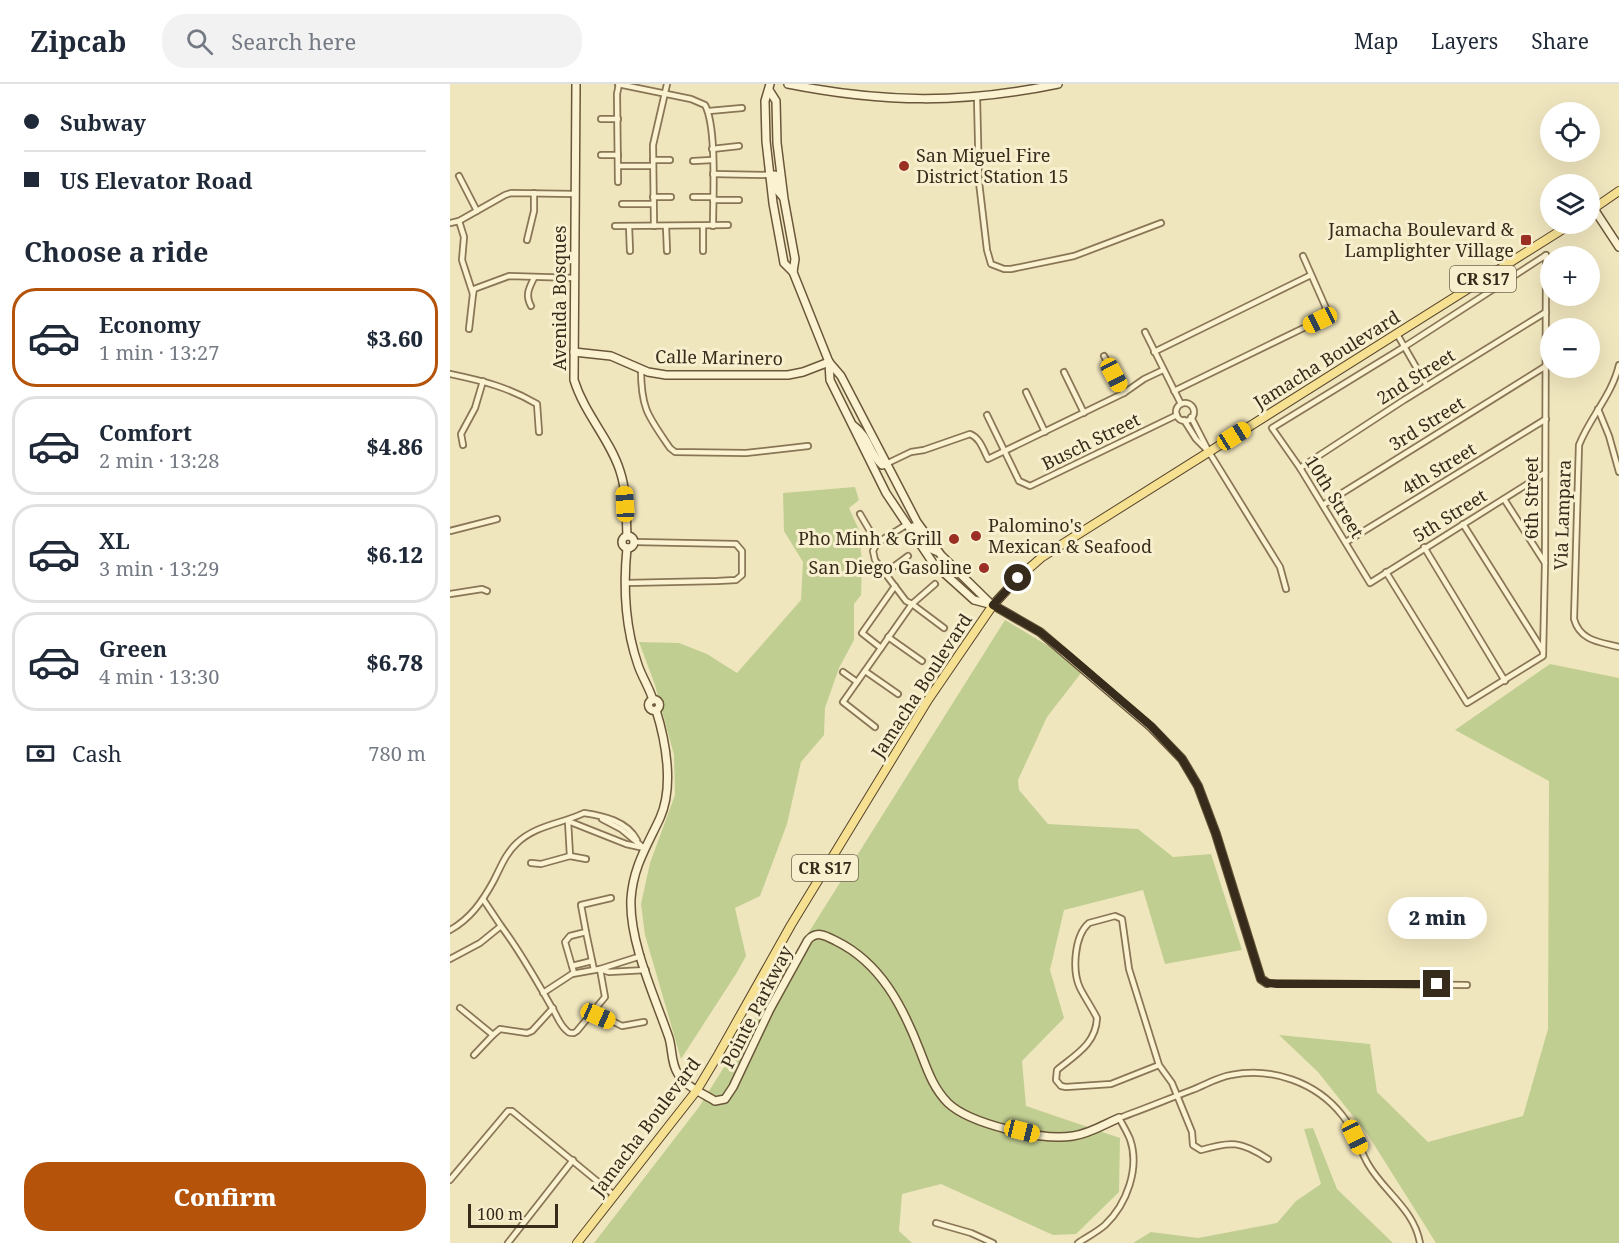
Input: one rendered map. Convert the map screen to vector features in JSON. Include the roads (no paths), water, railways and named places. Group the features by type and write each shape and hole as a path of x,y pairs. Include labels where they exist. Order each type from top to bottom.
{"main road":[{"path":"1600,204 1619,191"},
{"name":"Jamacha Boulevard","path":"577,1243 697,1090 872,789 928,700 993,605 1018,578 1042,557 1555,234"}],"street":[{"name":"Avenida Bosques","path":"576,84 574,381 580,400 621,472 627,536"},
{"path":"618,182 618,84 691,99 705,105 709,111 712,149 713,226"},
{"path":"654,226 653,145 666,84"},
{"path":"788,84 832,93 929,100 1021,92 1058,84"},
{"path":"770,87 765,100 770,175 784,263 794,272"},
{"path":"770,87 776,101 777,143 795,259 794,272 829,362 830,381 886,493 906,525 933,562 947,576 974,600 993,605"},
{"path":"976,97 979,182 987,250 991,264 1011,269 1074,256 1161,223"},
{"path":"709,111 742,108"},
{"path":"600,119 618,119"},
{"path":"712,149 739,146"},
{"path":"601,155 618,155"},
{"path":"618,166 670,160"},
{"path":"693,160 712,160"},
{"path":"713,174 775,175 778,191 784,199"},
{"path":"459,176 477,211"},
{"path":"527,240 534,211 534,193"},
{"path":"450,223 505,195 575,194"},
{"path":"653,197 671,197"},
{"path":"693,197 739,200"},
{"path":"622,204 653,204"},
{"path":"459,220 464,237 462,260 473,294"},
{"path":"1600,221 1619,247"},
{"path":"703,225 704,251"},
{"path":"615,226 728,225"},
{"path":"629,226 630,251"},
{"path":"666,226 667,251"},
{"name":"6th Street","path":"1404,347 1546,255 1547,318"},
{"path":"1174,391 1320,320 1326,308 1303,256"},
{"path":"468,329 474,289 518,275 534,278 575,278"},
{"path":"1154,352 1311,275"},
{"path":"531,306 528,293 534,278"},
{"name":"2nd Street","path":"1300,468 1547,312"},
{"path":"1145,332 1181,404"},
{"path":"1397,334 1427,386"},
{"name":"10th Street","path":"1370,583 1300,468 1272,428 1404,347"},
{"name":"Calle Marinero","path":"574,352 611,356 641,369 666,375 788,375 829,362"},
{"path":"1104,356 1124,393"},
{"path":"829,362 841,376 917,522 939,552 993,605 1040,632 1080,665 1151,726 1182,759 1198,786 1216,834 1261,979 1267,983 1467,985"},
{"name":"Via Lampara","path":"1619,365 1616,380 1579,445 1574,619 1578,631 1587,639 1619,647"},
{"path":"641,369 641,393 650,420 675,452 746,453 808,446"},
{"path":"852,425 863,433 876,459 882,465 911,452 924,450 970,434 981,443 988,459 1124,393 1144,379 1163,370"},
{"name":"3rd Street","path":"1323,505 1540,370"},
{"path":"1064,372 1084,413"},
{"path":"450,374 513,390 537,404 539,432"},
{"name":"6th Street","path":"1543,651 1546,378"},
{"path":"463,445 461,434 475,408 483,381"},
{"path":"1026,392 1045,432"},
{"path":"1209,452 1196,439 1184,420 1177,415 1176,408 1181,404 1187,403 1192,408 1191,417 1209,452 1280,567 1286,589"},
{"path":"1598,409 1609,436 1619,472"},
{"name":"Busch Street","path":"987,415 1019,481 1024,485 1033,486 1177,415"},
{"path":"1184,420 1191,417"},
{"name":"4th Street","path":"1346,542 1546,419"},
{"name":"5th Street","path":"1370,583 1545,473"},
{"path":"1504,499 1545,563"},
{"path":"860,514 877,543"},
{"path":"450,531 497,519"},
{"path":"1386,572 1467,703 1505,681 1538,660 1543,656 1543,651 1463,524"},
{"path":"939,552 929,548 913,527 906,525 877,543 873,551 875,560 906,601 944,628"},
{"path":"634,542 632,537 627,536 622,542 627,548 628,633 639,669 653,700 659,704 656,710 666,758 666,792 661,816 644,848"},
{"path":"627,548 632,547 634,542"},
{"path":"626,583 717,582 736,580 742,575 742,551 736,544 634,542"},
{"path":"1424,548 1505,681"},
{"path":"885,573 908,556"},
{"path":"875,727 843,702 912,604 935,584"},
{"path":"881,648 862,633 895,586"},
{"path":"450,594 482,589 487,591"},
{"path":"888,637 922,661"},
{"path":"865,671 898,694"},
{"path":"843,672 857,682"},
{"path":"450,930 468,918 483,899 502,861 517,843 534,831 548,825 568,821 584,813 594,814 637,840 644,848"},
{"path":"568,821 626,844 644,848"},
{"path":"568,821 570,856"},
{"name":"Pointe Parkway","path":"644,848 637,863 631,898 632,927 670,1037 672,1060 678,1076 715,1101 725,1100 770,1009 808,940 812,935 818,934 840,943 859,955 895,995 933,1083 947,1102 961,1113 976,1120 1052,1137 1080,1135 1225,1077 1257,1073 1280,1076 1309,1087 1330,1102 1346,1120 1368,1164 1408,1213 1418,1231 1420,1243"},
{"path":"531,863 542,864 570,856 586,859"},
{"path":"483,899 522,955 564,1028 571,1033 577,1031 604,997 597,970 592,961 582,904 611,898"},
{"path":"1159,1065 1111,1084 1066,1087 1061,1086 1056,1080 1058,1070 1088,1045 1097,1022 1080,987 1076,969 1080,938 1089,923 1115,916 1122,919 1129,969 1159,1065 1172,1083 1192,1132 1193,1145 1202,1150 1224,1142 1243,1145 1268,1159"},
{"path":"450,958 480,943 501,926"},
{"path":"574,973 565,942 570,936 586,932"},
{"path":"543,993 574,973 597,970 641,956"},
{"path":"572,966 592,961"},
{"path":"617,963 620,971"},
{"path":"597,970 646,970"},
{"path":"460,1008 493,1035"},
{"path":"474,1055 500,1029 527,1033 553,1008"},
{"path":"594,1012 622,1026 644,1022"},
{"path":"450,1180 508,1111 512,1111 614,1195"},
{"path":"1078,1243 1098,1231 1111,1219 1121,1206 1128,1190 1132,1174 1132,1148 1119,1118"},
{"path":"508,1243 573,1160"},
{"path":"936,1223 971,1233 993,1243"}],"place":[{"name":"San Miguel Fire District Station 15","path":"904,166"},
{"name":"Jamacha Boulevard & Lamplighter Village","path":"1526,240"},
{"name":"Palomino's Mexican & Seafood","path":"976,536"},
{"name":"Pho Minh & Grill","path":"954,539"},
{"name":"San Diego Gasoline","path":"984,568"}]}
